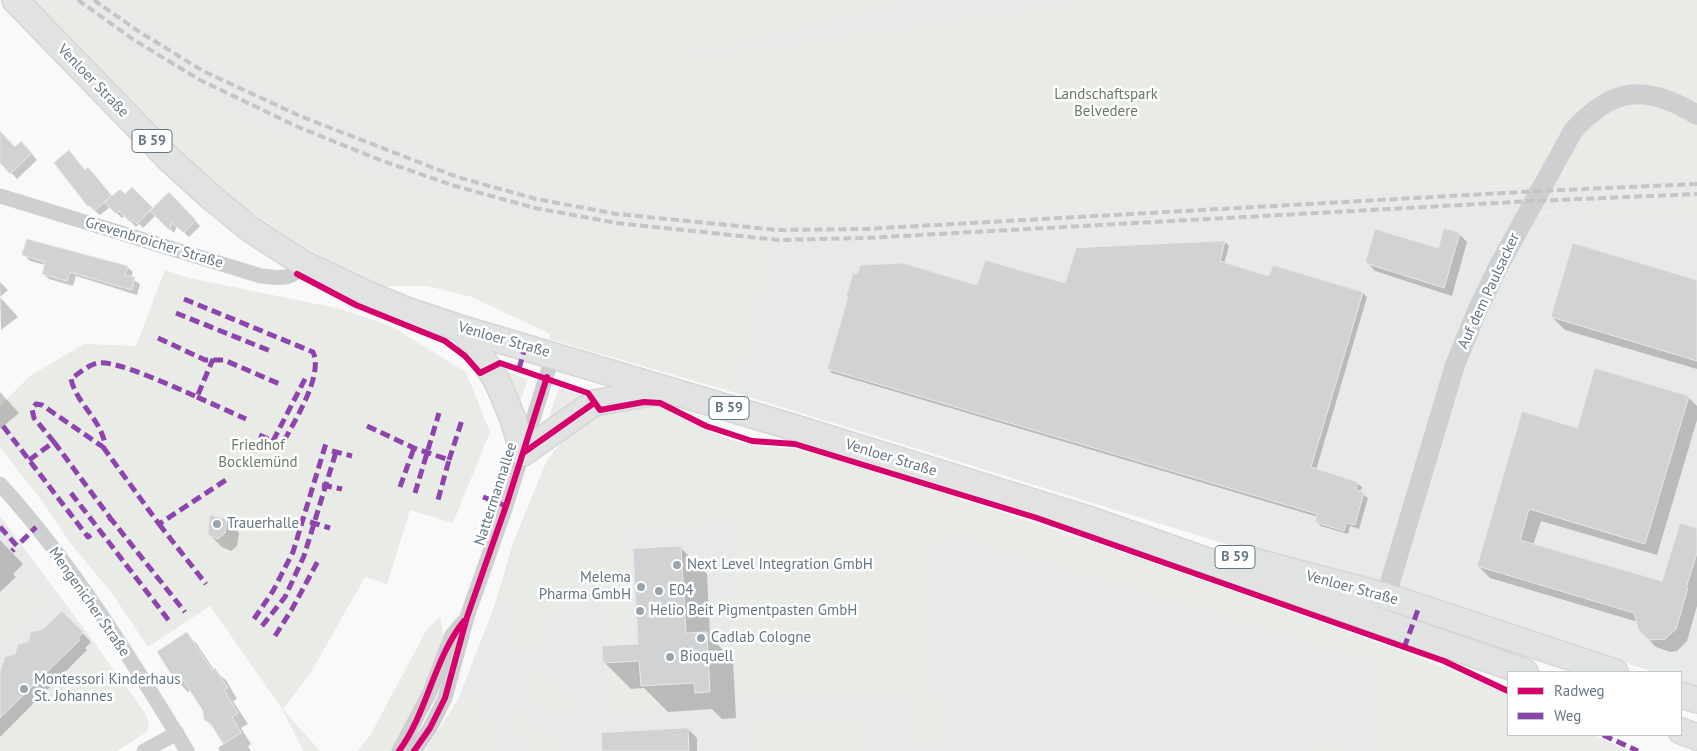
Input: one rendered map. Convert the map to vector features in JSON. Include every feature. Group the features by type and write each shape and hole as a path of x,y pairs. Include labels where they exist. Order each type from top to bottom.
{"main road":[{"name":"Venloer Straße","path":"15,0 163,153 212,198 250,229 304,264 406,310 1085,518 1522,671"},
{"path":"463,329 497,381 513,419 523,453 594,403 668,390"},
{"name":"Venloer Straße","path":"1085,518 1386,596 1612,671"},
{"path":"1379,622 1386,596"},
{"path":"1682,694 1697,700"},
{"path":"1682,731 1697,737"}],"street":[{"name":"Auf dem Paulsacker","path":"1386,596 1455,365 1477,311 1529,209 1573,131 1589,113 1608,101 1630,95 1653,95 1677,103 1697,115"},
{"name":"Grevenbroicher Straße","path":"0,196 261,276 285,278 297,274 304,264"},
{"name":"Nattermannallee","path":"414,751 430,728 445,698 467,618 523,453 553,355"},
{"name":"Mengenicher Straße","path":"0,484 43,536 109,628 187,751"},
{"name":"Nattermannallee","path":"399,751 430,692 452,635 467,618"},
{"path":"144,751 176,733"}],"shaded area":[{"path":"65,0 109,0 193,55 267,91 390,140 457,170 601,205 805,223 1697,176 1697,202 1523,213 1697,216 1697,686 1682,681 1682,671 1651,671 1447,606 1346,581 736,393 773,243 542,220 384,177 256,122 145,58"},
{"path":"669,0 1098,0 691,58"},
{"path":"576,426 1403,663 1507,736 1585,751 425,751 458,700 495,604 513,543 547,460"},
{"name":"Montessori Kinderhaus St. Johannes","path":"0,516 96,645 0,734"}],"green space":[{"path":"28,0 65,0 145,58 256,122 384,177 542,220 774,243 736,393 549,339 550,334 472,297 427,286 378,286 305,248 226,195"},
{"name":"Landschaftspark Belvedere","path":"109,0 669,0 691,58 1098,0 1697,0 1697,176 805,223 601,205 457,170 390,140 267,91 193,55"},
{"path":"671,0 920,0 694,54"},
{"path":"1697,202 1697,216 1537,213 1538,212"},
{"name":"Friedhof Bocklemünd","path":"165,270 189,278 341,309 391,326 466,372 490,432 453,523 410,510 387,584 365,577 310,674 283,709 320,751 303,751 283,710 210,606 148,647 111,592 71,544 42,501 0,447 0,406 30,376 84,344 136,346"},
{"path":"498,369 528,379 517,412"},
{"path":"559,388 586,399 547,423"},
{"path":"657,405 704,429 740,442 803,450 980,505 1156,564 1450,669 1507,694 1507,736 1596,736 1629,751 1378,751 1375,746 1374,662 970,540 926,542 941,744 912,746 908,693 742,701 731,649 728,594 737,593 733,523 628,529 635,643 603,645 599,591 577,596 560,608 548,625 542,647 516,648 501,592 515,544 549,461 571,432 595,415 625,407"},
{"path":"26,577 50,602 0,649 0,601"},
{"path":"440,617 445,644 393,751 358,751 371,734 427,629"},
{"path":"96,645 145,713 149,723 147,732 117,751 0,751 0,734"},
{"path":"636,663 638,688 672,687 673,707 607,712 604,665"},
{"path":"547,670 560,690 579,703 580,714 556,716 547,714 534,704 525,686 522,673"},
{"path":"506,681 509,682 515,702 525,718 538,729 558,735 562,741 563,751 527,751 517,731"},
{"path":"471,690 479,692 484,698 496,751 425,751 458,700"},
{"path":"855,717 862,722 866,729 867,746 863,751 746,751 743,722"},
{"path":"1346,746 1359,751 1240,751"}],"building":[{"path":"0,131 15,147 21,141 32,153 10,174 0,163"},
{"path":"69,150 85,170 88,167 112,196 120,189 125,194 132,187 153,208 137,224 133,220 130,222 119,211 116,214 105,203 111,196 94,211 90,205 88,207 54,163"},
{"path":"169,192 196,220 184,233 172,223 169,230 150,211"},
{"path":"1444,228 1460,233 1444,288 1365,263 1375,229 1438,248"},
{"path":"27,239 128,266 125,275 135,277 132,290 70,272 67,281 42,274 45,262 22,255"},
{"path":"1225,241 1220,261 1269,276 1273,265 1363,292 1311,467 1358,482 1356,490 1364,492 1355,525 1346,523 1344,531 1315,522 1317,514 827,369 853,273 857,274 860,265 903,263 977,285 985,260 1065,283 1076,248"},
{"path":"1573,243 1697,280 1697,361 1551,317"},
{"path":"1595,368 1689,396 1645,544 1529,509 1520,540 1662,581 1680,523 1697,528 1697,553 1686,588 1688,588 1676,629 1665,639 1649,640 1643,635 1638,629 1634,613 1477,566 1522,411 1577,428"},
{"name":"Trauerhalle","path":"210,515 227,519 225,533 218,539 208,535"},
{"name":"E04","path":"681,546 686,633 707,632 710,692 695,693 694,683 641,686 639,661 603,663 602,646 638,644 633,549"},
{"path":"62,611 83,632 78,638 80,640 0,718 0,671 5,657 15,654 18,644 28,642 31,632 43,629"},
{"path":"187,632 212,670 215,668 228,688 224,690 238,713 232,717 241,733 223,744 211,724 204,720 203,711 182,678 176,682 157,652"},
{"path":"688,728 689,751 602,751 601,733"}],"railway":[{"path":"78,0 134,40 200,80 296,126 380,160 455,186 535,208 617,223 778,240 865,238 1533,201 1697,194"},
{"path":"94,0 138,31 203,71 300,116 457,177 536,199 617,214 778,230 865,229 1539,191 1697,184"}],"marked path":[{"path":"184,299 313,352 315,362 311,386 300,412 282,445 257,434"},
{"path":"176,313 273,352"},
{"path":"158,338 205,360 224,360 282,385"},
{"path":"519,369 525,347"},
{"path":"29,460 54,442 34,418 32,409 36,404 42,405 103,447 105,444 98,426 78,396 71,379 87,367 98,363 118,366 197,397 213,359"},
{"path":"273,441 306,377"},
{"path":"197,397 246,419"},
{"path":"415,493 439,413"},
{"path":"449,460 462,420"},
{"path":"3,426 88,537 91,535"},
{"path":"367,426 414,448 449,460 438,500"},
{"path":"254,619 273,591 293,552 327,440"},
{"path":"54,442 111,519"},
{"path":"103,447 159,524 229,478"},
{"path":"400,487 414,448"},
{"path":"332,451 352,456"},
{"path":"262,626 285,597 304,556 336,452"},
{"path":"322,485 342,489"},
{"path":"71,493 170,622"},
{"path":"483,497 506,506"},
{"path":"109,521 111,519 185,612"},
{"path":"310,522 330,528"},
{"path":"159,524 206,584"},
{"path":"0,527 17,546 12,551"},
{"path":"21,542 36,527"},
{"path":"275,636 318,561"},
{"path":"1404,648 1419,607"},
{"path":"1605,736 1638,751"}],"cycle path":[{"path":"297,274 356,305 445,341 465,356 480,373 500,363 588,393 600,410 644,402 660,403 706,426 752,441 795,444 1037,518 1444,661 1507,691"},
{"path":"414,751 430,728 445,698 467,617 506,506 547,377"},
{"path":"523,453 594,403"},
{"path":"399,751 417,719 445,651 464,621"}],"place":[{"name":"Trauerhalle","path":"217,524"},
{"name":"Next Level Integration GmbH","path":"677,565"},
{"name":"Melema Pharma GmbH","path":"641,587"},
{"name":"E04","path":"659,591"},
{"name":"Helio Beit Pigmentpasten GmbH","path":"640,611"},
{"name":"Cadlab Cologne","path":"701,638"},
{"name":"Bioquell","path":"670,657"},
{"name":"Montessori Kinderhaus St. Johannes","path":"24,689"}]}
